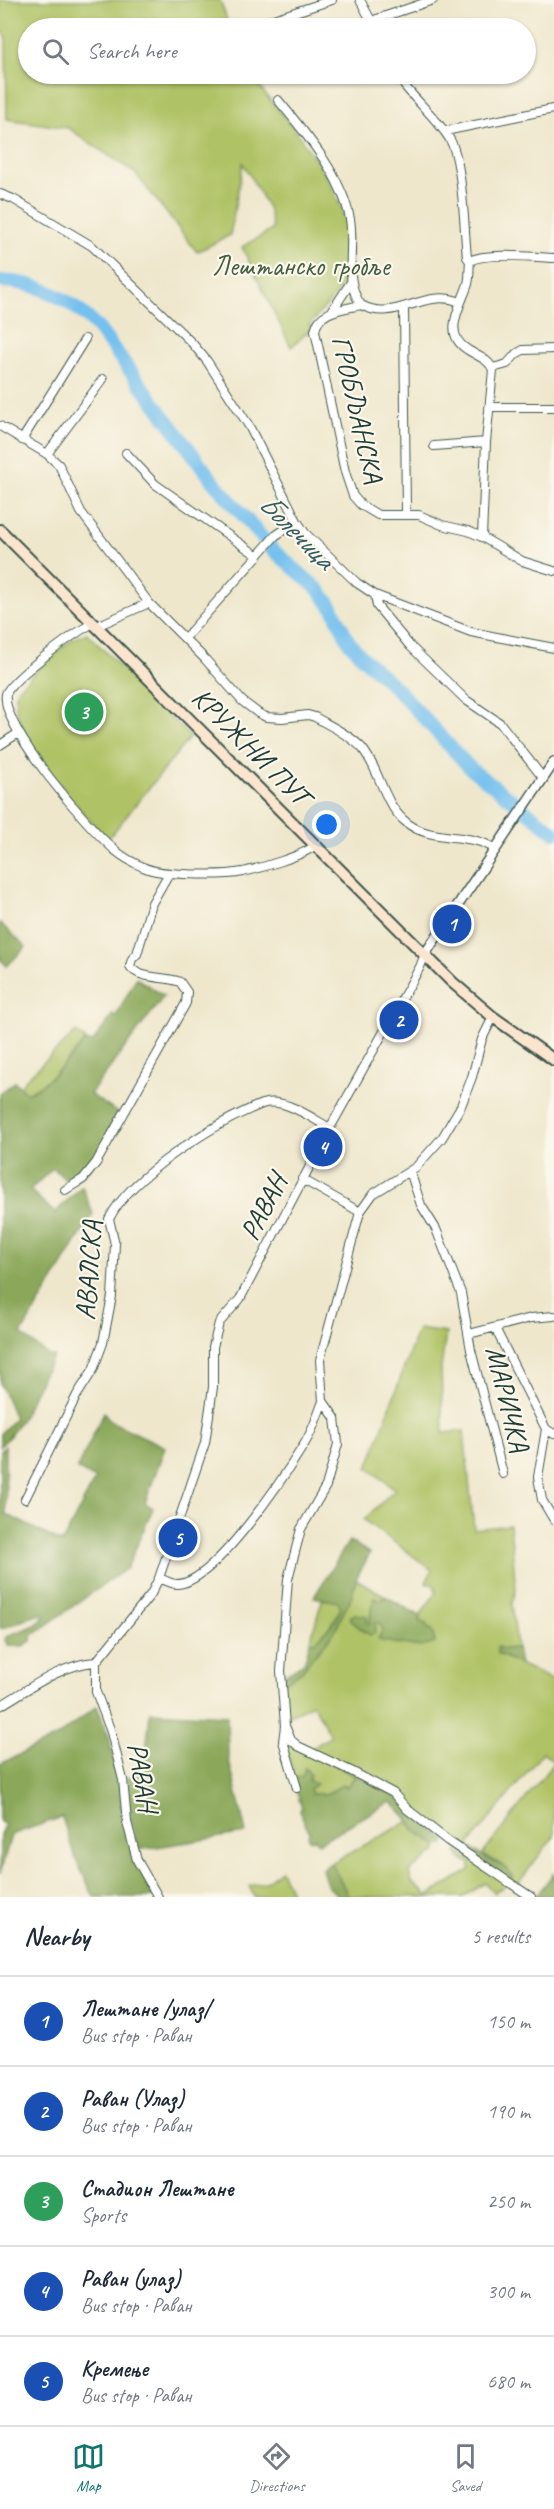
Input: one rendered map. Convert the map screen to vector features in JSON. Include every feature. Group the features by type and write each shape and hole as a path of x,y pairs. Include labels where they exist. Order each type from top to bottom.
{"main road":[{"name":"КРУЖНИ ПУТ","path":"0,530 452,982 493,1017 554,1060"}],"street":[{"path":"277,18 332,0"},
{"path":"360,0 369,18"},
{"path":"390,18 433,0"},
{"path":"404,84 445,131 454,148 467,257 470,261 468,284 455,321 456,340 463,347 487,361 493,368 486,442 482,537"},
{"name":"ГРОБЉАНСКА","path":"278,100 325,162 343,195 350,218 351,282 361,305"},
{"path":"445,131 553,109"},
{"path":"0,194 13,199 92,246 192,343 207,361 249,426 305,533 349,575 375,595 471,632 554,648"},
{"path":"470,261 479,258 512,256 554,258"},
{"path":"332,311 351,282"},
{"path":"404,307 437,297 460,302"},
{"name":"ГРОБЉАНСКА","path":"406,513 404,307 385,311 361,305 332,311 320,318 315,331 345,472 353,496 373,514 419,515 482,537 514,558 554,571"},
{"path":"22,440 85,339"},
{"path":"493,368 510,362 516,354 523,350 554,349"},
{"path":"48,454 103,379"},
{"path":"489,407 554,407"},
{"path":"0,426 48,454 59,465 90,526 149,603 185,638 242,701 258,713 274,718 312,715 360,746 368,757 390,806 417,830 485,843 495,849"},
{"path":"434,446 486,442"},
{"path":"126,453 155,484 258,556"},
{"path":"185,638 272,540 297,521"},
{"path":"375,595 377,606 410,646 466,700 500,723 543,778"},
{"path":"149,603 73,634 8,690 5,699 17,734 67,803 106,843 118,853 146,869 169,873 243,872 305,851 315,844"},
{"path":"0,745 17,734"},
{"name":"РАВАН","path":"158,1897 137,1860 127,1822 123,1780 111,1732 96,1692 96,1662 151,1594 159,1578 205,1443 213,1387 213,1347 219,1323 240,1299 302,1179 420,967 425,954 554,762"},
{"path":"65,1190 83,1179 96,1162 186,1003 187,992 180,982 134,972 130,966 137,954 152,903 169,873"},
{"path":"159,1578 176,1584 187,1581 216,1561 230,1548 274,1491 305,1443 323,1401 320,1359 360,1212 373,1194 410,1171 432,1151 458,1113 472,1077 483,1034 493,1017"},
{"name":"АВАЛСКА","path":"25,1499 77,1395 93,1370 103,1343 112,1296 115,1244 109,1219 113,1211 136,1185 187,1145 262,1104 272,1102 284,1105 330,1128"},
{"name":"МАРИЧКА","path":"410,1171 421,1205 448,1255 461,1293 503,1474"},
{"path":"302,1179 360,1212"},
{"path":"469,1334 531,1318 554,1316"},
{"path":"495,1328 546,1429 554,1434"},
{"path":"297,1788 283,1741 285,1726 281,1671 288,1579 301,1529 326,1486 338,1444 335,1418 323,1401"},
{"path":"546,1429 538,1478 542,1500 550,1505 554,1520"},
{"path":"0,1706 47,1677 87,1662 96,1662"},
{"path":"285,1726 291,1740 298,1746 393,1793 407,1809 448,1841 531,1897"}],"green space":[{"name":"Лештанско гробље","path":"0,0 220,0 226,18 18,18 18,84 257,84 322,169 337,196 347,224 351,252 346,278 334,297 309,325 312,328 291,347 242,247 273,229 269,210 243,163 230,235 197,252 136,174 68,128 7,119 6,36 0,29"},
{"path":"87,633 190,737 108,839 47,768 21,723 16,704 18,688 72,639"},
{"path":"0,923 26,947 7,966 0,959"},
{"path":"136,978 164,996 90,1094 122,1116 86,1173 70,1184 53,1168 30,1190 55,1213 82,1186 93,1214 21,1334 49,1356 54,1356 23,1416 0,1446 0,1434 15,1418 0,1383 0,1093 15,1082 26,1093 34,1089 58,1071 84,1042 93,1042 113,1014 116,1016"},
{"path":"76,1032 88,1042 84,1042 50,1078 26,1093 20,1087 25,1080"},
{"path":"418,1329 446,1333 441,1368 443,1433 464,1431 474,1529 510,1525 516,1590 512,1603 517,1648 503,1649 497,1653 554,1681 554,1762 543,1752 468,1846 450,1834 446,1837 408,1808 309,1750 331,1736 313,1704 285,1717 283,1683 302,1671 331,1637 351,1598 356,1579 385,1596 371,1609 370,1625 350,1621 358,1624 364,1632 375,1631 375,1622 380,1623 383,1630 427,1628 419,1621 436,1592 434,1585 426,1583 432,1570 364,1520 395,1489 368,1468"},
{"path":"104,1412 110,1421 165,1447 145,1503 153,1508 127,1568 41,1629 32,1636 31,1641 23,1646 7,1645 5,1639 35,1625 45,1616 40,1614 0,1629 0,1450 5,1446 6,1514 62,1543 95,1479 77,1469"},
{"path":"349,1541 370,1553 356,1579 351,1598 331,1637 302,1671 283,1683 283,1676 304,1663 310,1642 315,1642 323,1634 334,1622 339,1612 341,1607 338,1602 314,1597"},
{"path":"385,1596 420,1616 419,1621 427,1624 427,1628 432,1630 435,1643 421,1647 382,1641 378,1638 383,1630 379,1623 375,1623 375,1632 371,1635 350,1621 350,1617 355,1614 367,1616 367,1623 370,1624 374,1598 381,1600"},
{"path":"322,1600 338,1602 341,1607 339,1612 323,1635 315,1643 310,1642"},
{"path":"497,1647 517,1648 520,1665 497,1653"},
{"path":"97,1706 109,1737 119,1780 124,1822 154,1897 94,1897 75,1858 62,1817 11,1835 0,1874 0,1835 5,1824 0,1822 0,1764 58,1736"},
{"path":"150,1712 227,1716 228,1756 246,1833 138,1850 131,1822 127,1778 144,1773"},
{"path":"289,1738 356,1775 347,1787 343,1785 326,1794 312,1794 309,1792 308,1780 295,1778 284,1740"},
{"path":"554,1762 554,1836 517,1885 511,1881 512,1874 497,1862 482,1855"},
{"path":"305,1768 310,1774 309,1781 316,1784 310,1789 312,1794 326,1794 343,1785 347,1787 356,1775 391,1794 446,1841 445,1844 438,1846 415,1830 393,1803 388,1803 318,1843 314,1838 311,1840 308,1838 309,1831 299,1810 302,1808 295,1778 302,1777"},
{"path":"409,1821 415,1831 438,1846 437,1851 409,1872 411,1881 428,1896 470,1870 470,1863 460,1858 456,1853 458,1851 509,1884 494,1893 485,1883 463,1897 349,1897 331,1863"},
{"path":"449,1834 489,1860 503,1866 513,1878 511,1881 446,1837"},
{"path":"331,1863 349,1897 339,1897 327,1885 322,1869"},
{"path":"281,1870 292,1895 254,1897 249,1886 266,1882"},
{"path":"554,1873 554,1897 519,1897 520,1894 529,1891 536,1896"}],"waterway":[{"name":"Болечица","path":"0,281 28,285 54,294 88,318 98,328 213,481 273,550 319,590 332,607 349,642 362,657 396,688 471,769 554,832"}],"place":[{"name":"Стадион Лештане","path":"84,712"},
{"name":"Лештане /улаз/","path":"452,924"},
{"name":"Раван (Улаз)","path":"399,1020"},
{"name":"Раван (улаз)","path":"323,1147"},
{"name":"Кремење","path":"178,1538"}]}
